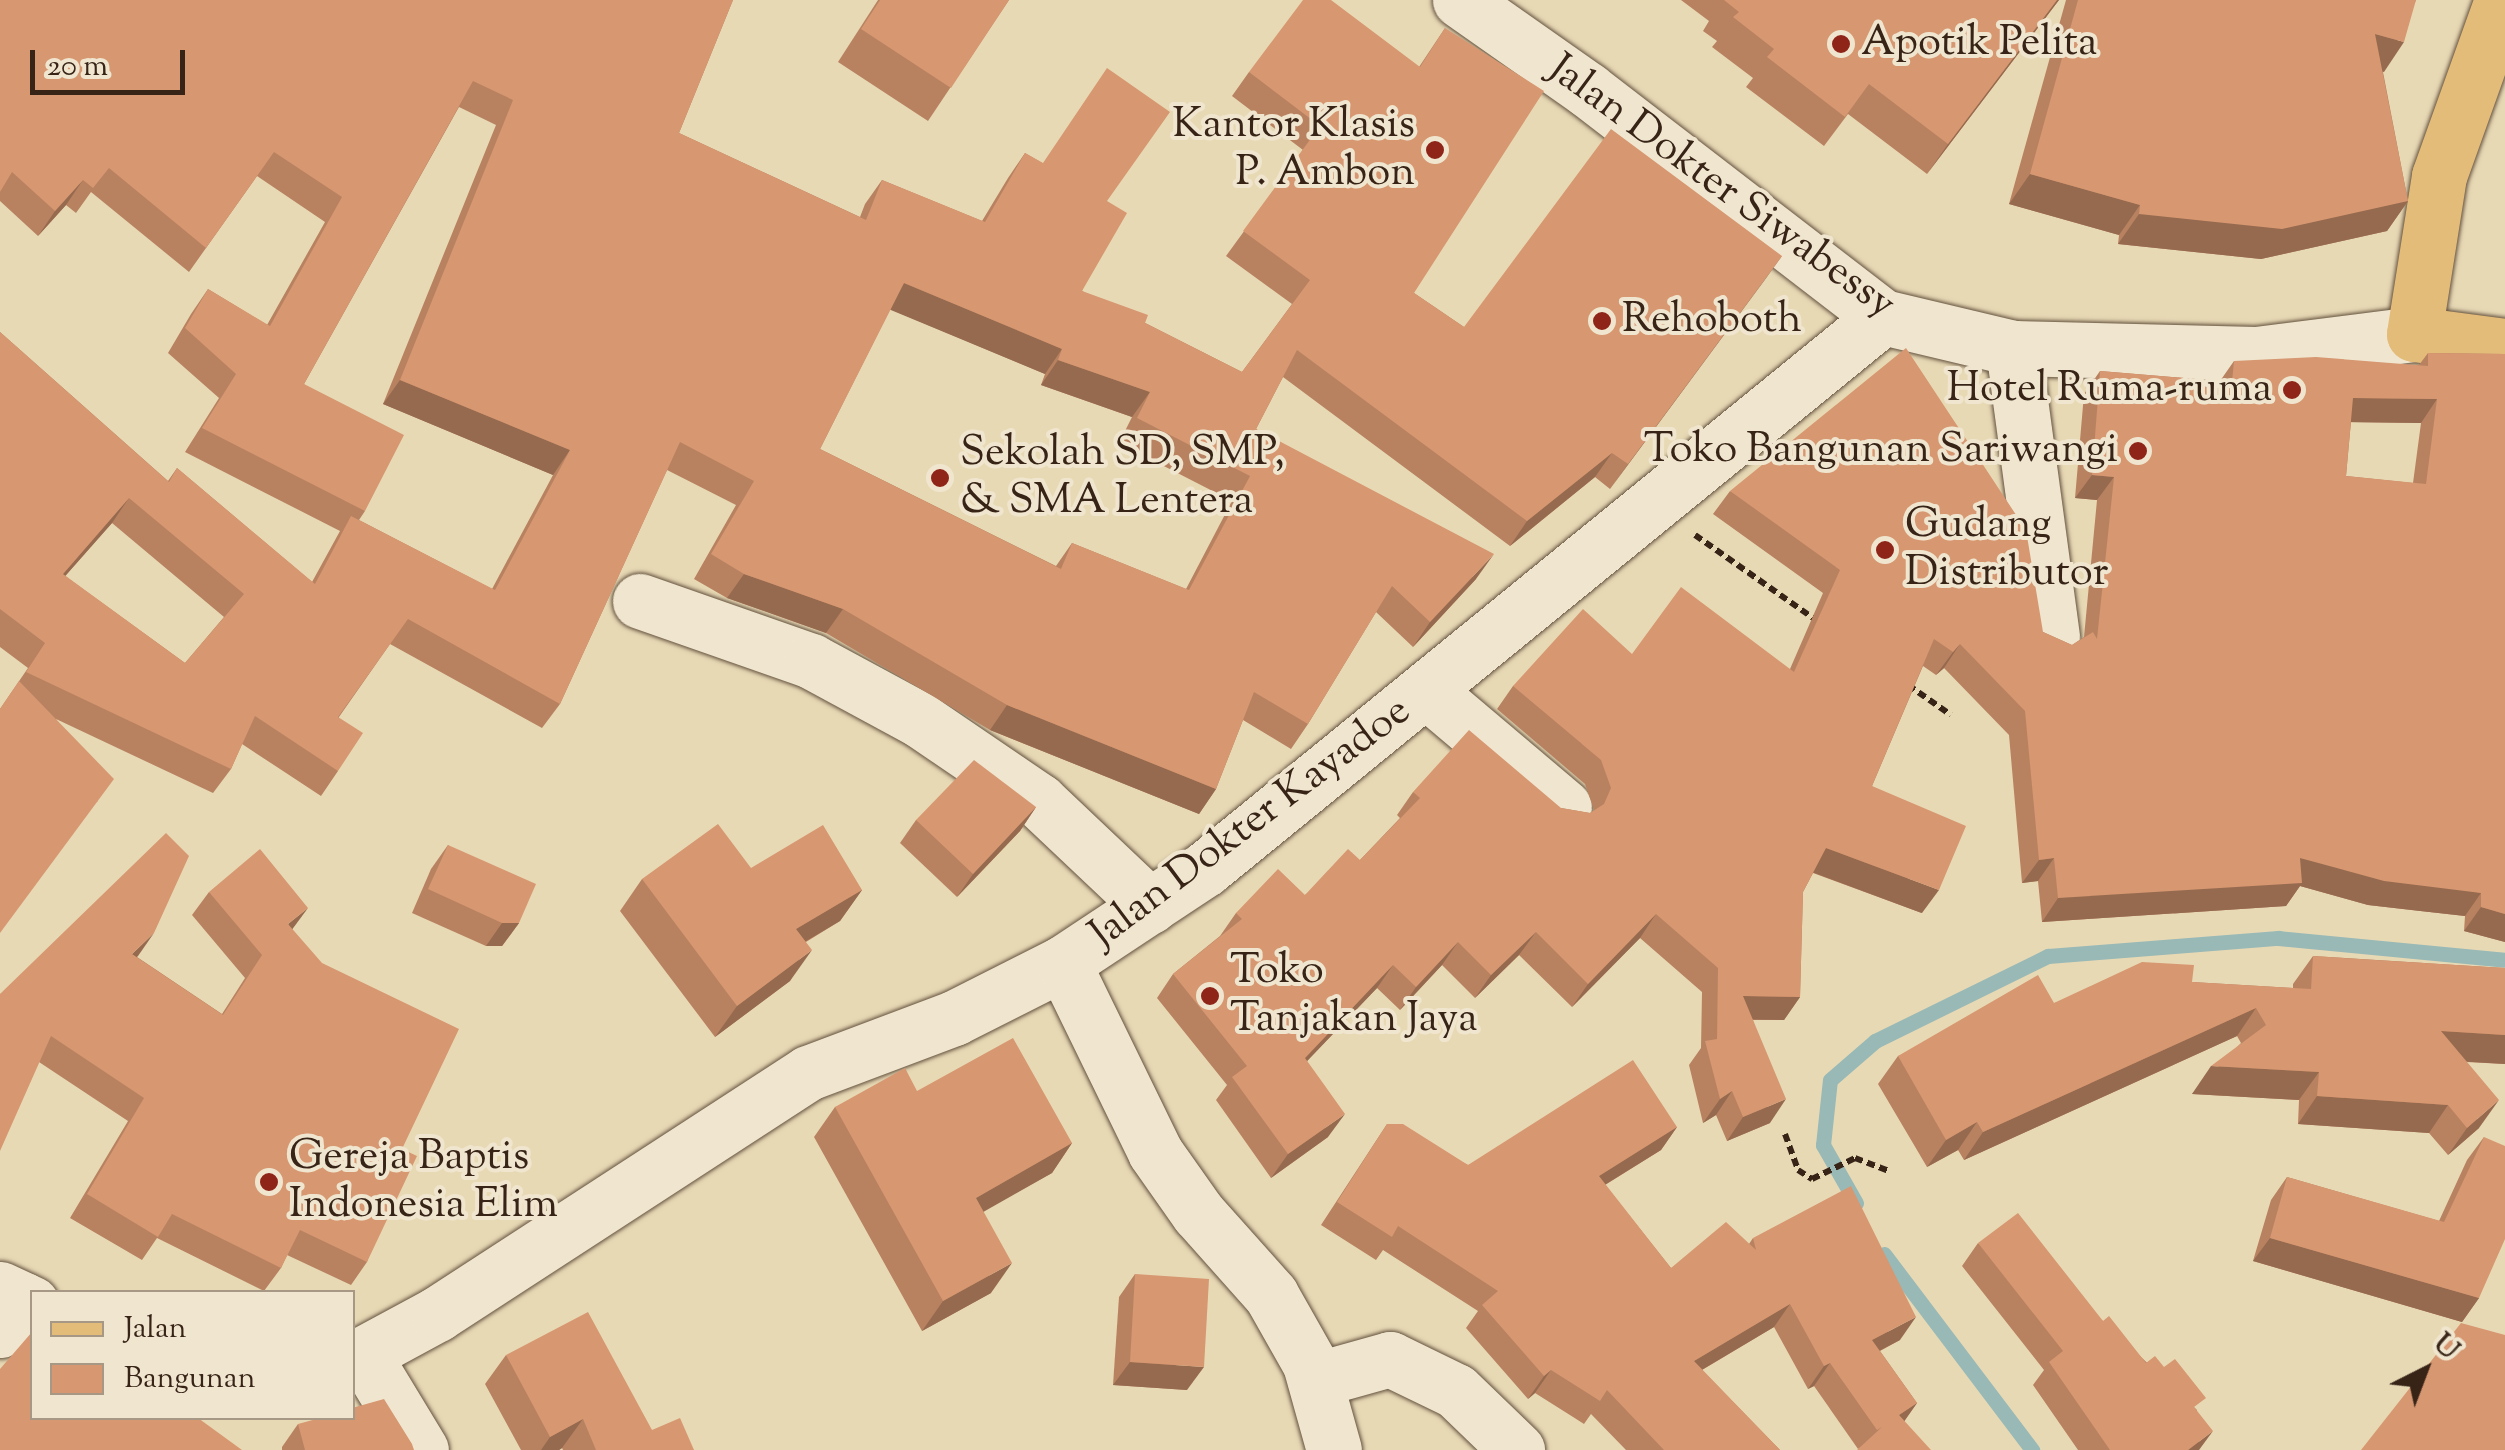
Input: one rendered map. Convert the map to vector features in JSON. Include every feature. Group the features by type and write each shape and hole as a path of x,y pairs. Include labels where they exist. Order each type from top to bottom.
{"main road":[{"path":"2502,0 2440,176 2414,334 2505,346"}],"street":[{"name":"Jalan Dokter Siwabessy","path":"1460,0 1884,318 2013,348 2256,354 2414,334"},
{"name":"Jalan Dokter Kayadoe","path":"358,1358 808,1074 954,1018 1063,963 1150,906 1301,798 1884,318"},
{"path":"2013,348 2052,637"},
{"path":"640,601 811,661 920,720 1038,801 1150,906"},
{"path":"1428,692 1564,807"},
{"path":"1063,963 1155,1152 1198,1212 1272,1295 1315,1380 1334,1450"},
{"path":"358,1358 421,1450"},
{"path":"1315,1380 1390,1359 1456,1391 1517,1450"}],"path":[{"path":"1654,506 1826,627"},
{"path":"1904,682 1951,715"},
{"path":"1785,1134 1798,1170 1812,1179 1855,1158 1888,1171"}],"building":[{"path":"0,0 733,0 679,133 866,220 882,180 985,222 1025,153 1043,163 1107,68 1170,112 1107,201 1127,213 1082,291 1148,315 1145,323 1242,372 1310,280 1243,231 1320,126 1249,72 1303,0 1331,0 1420,67 1445,28 1544,91 1414,293 1464,327 1611,129 1782,256 1628,464 1612,453 1527,521 1297,350 1256,429 1494,554 1430,622 1392,586 1308,724 1254,692 1216,789 1007,705 843,609 744,574 711,554 754,481 680,442 560,704 408,619 338,717 363,733 338,771 255,716 231,769 26,672 45,643 0,609 0,332 169,482 177,468 315,584 351,516 495,590 570,450 400,380 513,100 473,81 304,384 404,435 365,511 202,428 236,374 185,328 208,289 270,326 342,197 274,152 206,248 109,168 93,188 83,180 55,211 12,172 0,192","holes":["904,283 1062,349 1058,360 1150,392 1137,418 1250,476 1189,590 1072,543 1061,569 820,449","129,498 244,594 185,663 63,574"]},
{"path":"880,0 1009,0 951,88 861,29"},
{"path":"1724,0 2057,0 1948,144 1869,84 1845,117 1767,57 1774,49 1733,17 1739,12"},
{"path":"2078,0 2416,0 2404,42 2375,34 2408,201 2282,229 2139,214 2140,205 2030,174"},
{"path":"1906,348 2026,530 2043,632 2072,645 2093,632 2097,639 2114,477 2092,475 2100,371 2232,382 2234,361 2316,357 2428,366 2428,353 2505,354 2505,914 2481,907 2481,893 2384,881 2300,858 2302,883 2058,898 2054,858 2039,860 2025,711 1960,644 1953,652 1934,639 1872,786 1966,826 1939,890 1826,848 1803,892 1800,997 1743,996 1786,1099 1743,1117 1732,1091 1720,1099 1705,1041 1717,1039 1718,968 1656,914 1588,984 1536,932 1491,975 1458,942 1416,987 1393,965 1305,1058 1345,1114 1288,1154 1232,1077 1247,1066 1173,974 1242,919 1236,913 1278,869 1305,895 1348,849 1360,860 1420,798 1413,792 1469,730 1561,808 1590,813 1604,804 1611,788 1601,760 1513,686 1583,609 1632,654 1681,587 1794,672 1840,570 1730,491","holes":["2353,398 2437,399 2426,484 2346,476"]},
{"path":"19,681 114,779 0,933 0,709"},
{"path":"974,760 1036,807 973,874 916,820"},
{"path":"718,824 751,868 823,825 862,890 796,929 812,950 737,1006 642,879"},
{"path":"166,833 189,856 154,933 132,954 223,1015 262,955 209,892 260,849 308,908 288,924 322,963 459,1029 402,1149 417,1156 367,1262 300,1230 281,1268 172,1214 158,1237 87,1194 144,1098 51,1036 0,1151 0,994"},
{"path":"448,845 536,884 519,923 502,923 428,889"},
{"path":"2313,956 2505,968 2505,1035 2441,1031 2499,1100 2467,1128 2448,1105 2317,1096 2319,1072 2211,1066 2266,1025 2256,1008 1983,1132 1977,1122 1946,1140 1898,1056 2038,975 2054,1003 2142,962 2194,965 2192,982 2311,989"},
{"path":"1013,1038 1072,1143 976,1198 1012,1263 943,1301 835,1107 905,1068 917,1091"},
{"path":"1633,1060 1677,1127 1599,1176 1671,1268 1726,1222 1756,1250 1753,1238 1851,1186 1916,1317 1872,1340 1917,1403 1899,1415 1931,1450 1857,1450 1882,1427 1877,1430 1830,1363 1824,1366 1790,1304 1694,1361 1780,1450 1664,1450 1607,1390 1600,1401 1551,1370 1544,1376 1482,1305 1498,1291 1398,1226 1392,1237 1337,1202 1387,1124 1403,1124 1468,1165"},
{"path":"2484,1137 2505,1146 2505,1239 2479,1298 2270,1238 2287,1177 2444,1222"},
{"path":"2018,1213 2103,1321 2109,1316 2146,1363 2155,1356 2164,1367 2175,1359 2206,1398 2194,1407 2213,1431 2188,1450 2110,1450 2049,1362 2063,1351 1978,1243"},
{"path":"1135,1274 1209,1279 1204,1367 1130,1362"},
{"path":"588,1312 652,1430 680,1418 694,1450 596,1450 583,1419 550,1437 506,1355"},
{"path":"2461,1323 2505,1335 2505,1450 2361,1450"},
{"path":"30,1334 30,1420 201,1420 242,1450 0,1450 0,1369"},
{"path":"384,1399 414,1450 305,1450 298,1424 355,1420 355,1407"}],"waterway":[{"path":"1856,1203 1823,1145 1830,1080 1875,1041 2048,956 2278,938 2505,960"},
{"path":"1884,1254 2032,1450"}],"place":[{"name":"Apotik Pelita","path":"1841,44"},
{"name":"Kantor Klasis P. Ambon","path":"1435,150"},
{"name":"Rehoboth","path":"1602,321"},
{"name":"Hotel Ruma-ruma","path":"2292,390"},
{"name":"Toko Bangunan Sariwangi","path":"2138,451"},
{"name":"Sekolah SD, SMP, & SMA Lentera","path":"940,478"},
{"name":"Gudang Distributor","path":"1885,550"},
{"name":"Toko Tanjakan Jaya","path":"1210,996"},
{"name":"Gereja Baptis Indonesia Elim","path":"269,1182"}]}
